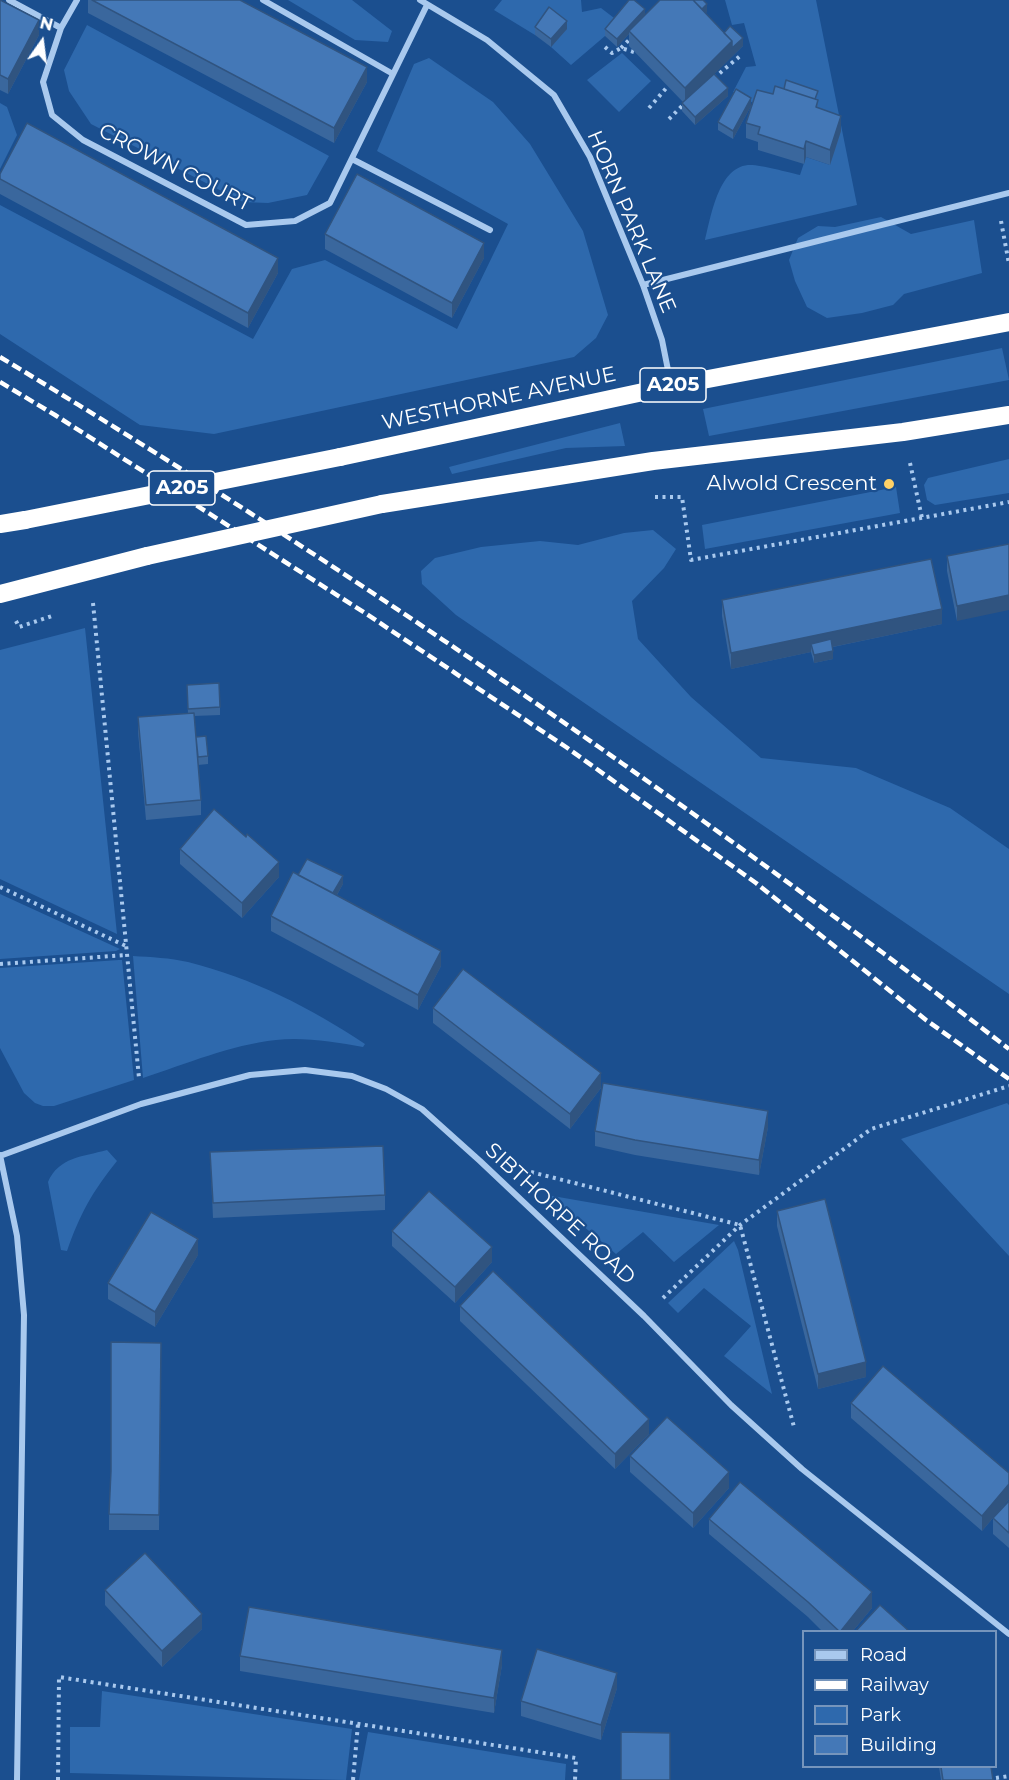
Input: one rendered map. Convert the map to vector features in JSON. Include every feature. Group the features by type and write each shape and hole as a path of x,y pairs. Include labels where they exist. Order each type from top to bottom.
{"highway":[{"name":"WESTHORNE AVENUE","path":"0,524 340,457 671,386 1009,322"},
{"path":"0,594 147,556 382,504 653,461 903,432 1009,415"}],"street":[{"path":"9,0 61,28"},
{"name":"CROWN COURT","path":"77,0 61,28 43,82 52,115 83,140 246,225 295,221 330,203 427,5"},
{"path":"263,0 393,74"},
{"name":"HORN PARK LANE","path":"420,0 487,40 554,95 590,157 643,285 662,340 671,386"},
{"path":"352,159 490,230"},
{"path":"643,285 1009,193"},
{"name":"SIBTHORPE ROAD","path":"0,1155 141,1104 250,1075 305,1070 352,1076 386,1089 422,1109 644,1316 731,1405 802,1469 1009,1634"},
{"path":"0,1155 17,1236 24,1316 17,1780"}],"path":[{"path":"605,47 612,53 633,36"},
{"path":"621,48 634,52"},
{"path":"713,79 740,56"},
{"path":"649,108 668,87"},
{"path":"669,119 687,102"},
{"path":"996,196 1009,264"},
{"path":"903,432 922,518"},
{"path":"655,497 682,497 691,560 1009,502"},
{"path":"93,603 140,1088"},
{"path":"18,627 64,612"},
{"path":"0,887 127,946"},
{"path":"0,964 127,955"},
{"path":"658,1303 740,1225 871,1129 1009,1086"},
{"path":"527,1171 740,1225"},
{"path":"740,1225 795,1433"},
{"path":"58,1780 59,1677 576,1758 575,1780"},
{"path":"353,1780 358,1724"},
{"path":"996,1778 1009,1776"}],"green space":[{"path":"288,0 352,0 392,31 388,42 355,40"},
{"path":"502,0 581,0 582,12 601,8 618,21 605,36 571,65 551,47 566,29 549,16 535,35 494,10"},
{"path":"725,0 816,0 857,205 705,240 713,207 723,184 738,168 753,165 800,175 806,157 830,165 757,105 733,92 746,67 756,66 744,23 732,25"},
{"path":"87,25 329,156 307,195 268,203 243,202 91,124 69,91 64,70"},
{"path":"622,53 651,81 619,112 587,80"},
{"path":"429,58 493,102 530,144 583,231 608,315 596,338 574,357 214,434 140,425 0,334 0,205 253,339 292,269 325,260 457,329 508,224 377,151 414,64"},
{"path":"0,103 7,107 17,135 0,169"},
{"path":"881,217 911,234 974,220 982,273 904,294 893,305 862,313 827,318 807,307 795,281 789,260 798,238 818,226 835,227"},
{"path":"1002,348 1009,380 709,436 703,409"},
{"path":"620,423 625,446 566,448 452,474 449,467"},
{"path":"1009,459 1009,493 935,505 927,500 924,485 928,478"},
{"path":"896,487 900,513 705,549 702,525"},
{"path":"653,530 676,549 664,568 632,601 638,639 691,697 761,758 856,768 950,808 1009,849 1009,994 456,615 422,584 421,571 435,558 481,547 540,541 578,545 624,533"},
{"path":"85,628 117,934 0,879 0,650"},
{"path":"0,894 120,949 0,959"},
{"path":"133,956 181,961 235,976 302,1006 365,1044 363,1047 297,1039 259,1042 143,1078"},
{"path":"122,960 134,1080 54,1106 35,1103 24,1093 0,1048 0,968"},
{"path":"1007,1103 1009,1105 1009,1256 901,1139"},
{"path":"107,1150 117,1161 88,1204 67,1251 61,1250 48,1182 58,1167 72,1159"},
{"path":"547,1195 719,1225 674,1262 643,1232 616,1254"},
{"path":"734,1241 772,1394 724,1356 751,1326 704,1288 678,1313 668,1303"},
{"path":"102,1691 352,1729 346,1780 70,1773 70,1727 100,1727"},
{"path":"368,1732 566,1764 565,1780 359,1780"}],"building":[{"path":"0,0 39,20 8,79 0,75"},
{"path":"92,0 240,0 367,67 334,128"},
{"path":"629,0 634,0 645,9 617,39 605,29"},
{"path":"660,0 693,0 732,41 685,88 629,31"},
{"path":"693,0 703,0 707,4 702,9"},
{"path":"549,7 567,21 551,39 535,27"},
{"path":"730,26 743,38 732,48 732,41 724,33"},
{"path":"714,74 728,88 695,117 682,103"},
{"path":"786,80 818,91 815,99 784,89"},
{"path":"775,86 818,100 816,107 841,116 830,150 806,141 804,149 758,134 760,127 746,123 757,90 773,94"},
{"path":"736,89 751,98 733,131 718,122"},
{"path":"27,123 278,258 248,313 0,179 0,174"},
{"path":"357,174 484,243 452,303 325,234"},
{"path":"1009,544 1009,595 957,606 947,556"},
{"path":"931,559 942,609 731,653 722,600"},
{"path":"831,639 833,651 814,655 811,644"},
{"path":"219,683 220,707 188,709 187,685"},
{"path":"194,713 201,800 146,805 138,717"},
{"path":"206,736 208,756 198,757 196,737"},
{"path":"214,809 279,862 242,903 180,849"},
{"path":"307,859 343,876 333,893 298,875"},
{"path":"293,872 441,951 418,995 271,916"},
{"path":"463,969 601,1073 570,1114 433,1008"},
{"path":"603,1083 768,1111 759,1160 635,1140 595,1131"},
{"path":"383,1146 385,1195 213,1203 210,1152"},
{"path":"429,1191 492,1247 455,1287 392,1231"},
{"path":"825,1199 866,1362 818,1374 777,1211"},
{"path":"151,1212 198,1239 155,1312 108,1283"},
{"path":"493,1271 649,1419 615,1454 460,1306"},
{"path":"111,1342 161,1343 159,1515 109,1514"},
{"path":"883,1366 1009,1473 1009,1484 982,1516 851,1403"},
{"path":"667,1417 729,1472 693,1513 630,1456"},
{"path":"740,1482 872,1592 842,1630 838,1630 709,1519"},
{"path":"1009,1501 1009,1533 993,1518"},
{"path":"145,1553 202,1614 162,1651 105,1590"},
{"path":"880,1605 908,1630 857,1630"},
{"path":"249,1607 502,1650 494,1698 240,1656"},
{"path":"537,1649 617,1673 601,1725 521,1701"},
{"path":"621,1732 670,1733 670,1780 621,1780"},
{"path":"941,1768 991,1768 993,1780 943,1780"}],"railway":[{"path":"0,357 259,519 514,688 764,865 1009,1049"},
{"path":"0,382 365,613 566,747 756,883 926,1020 1009,1079"}],"place":[{"name":"Alwold Crescent","path":"889,484"}]}
